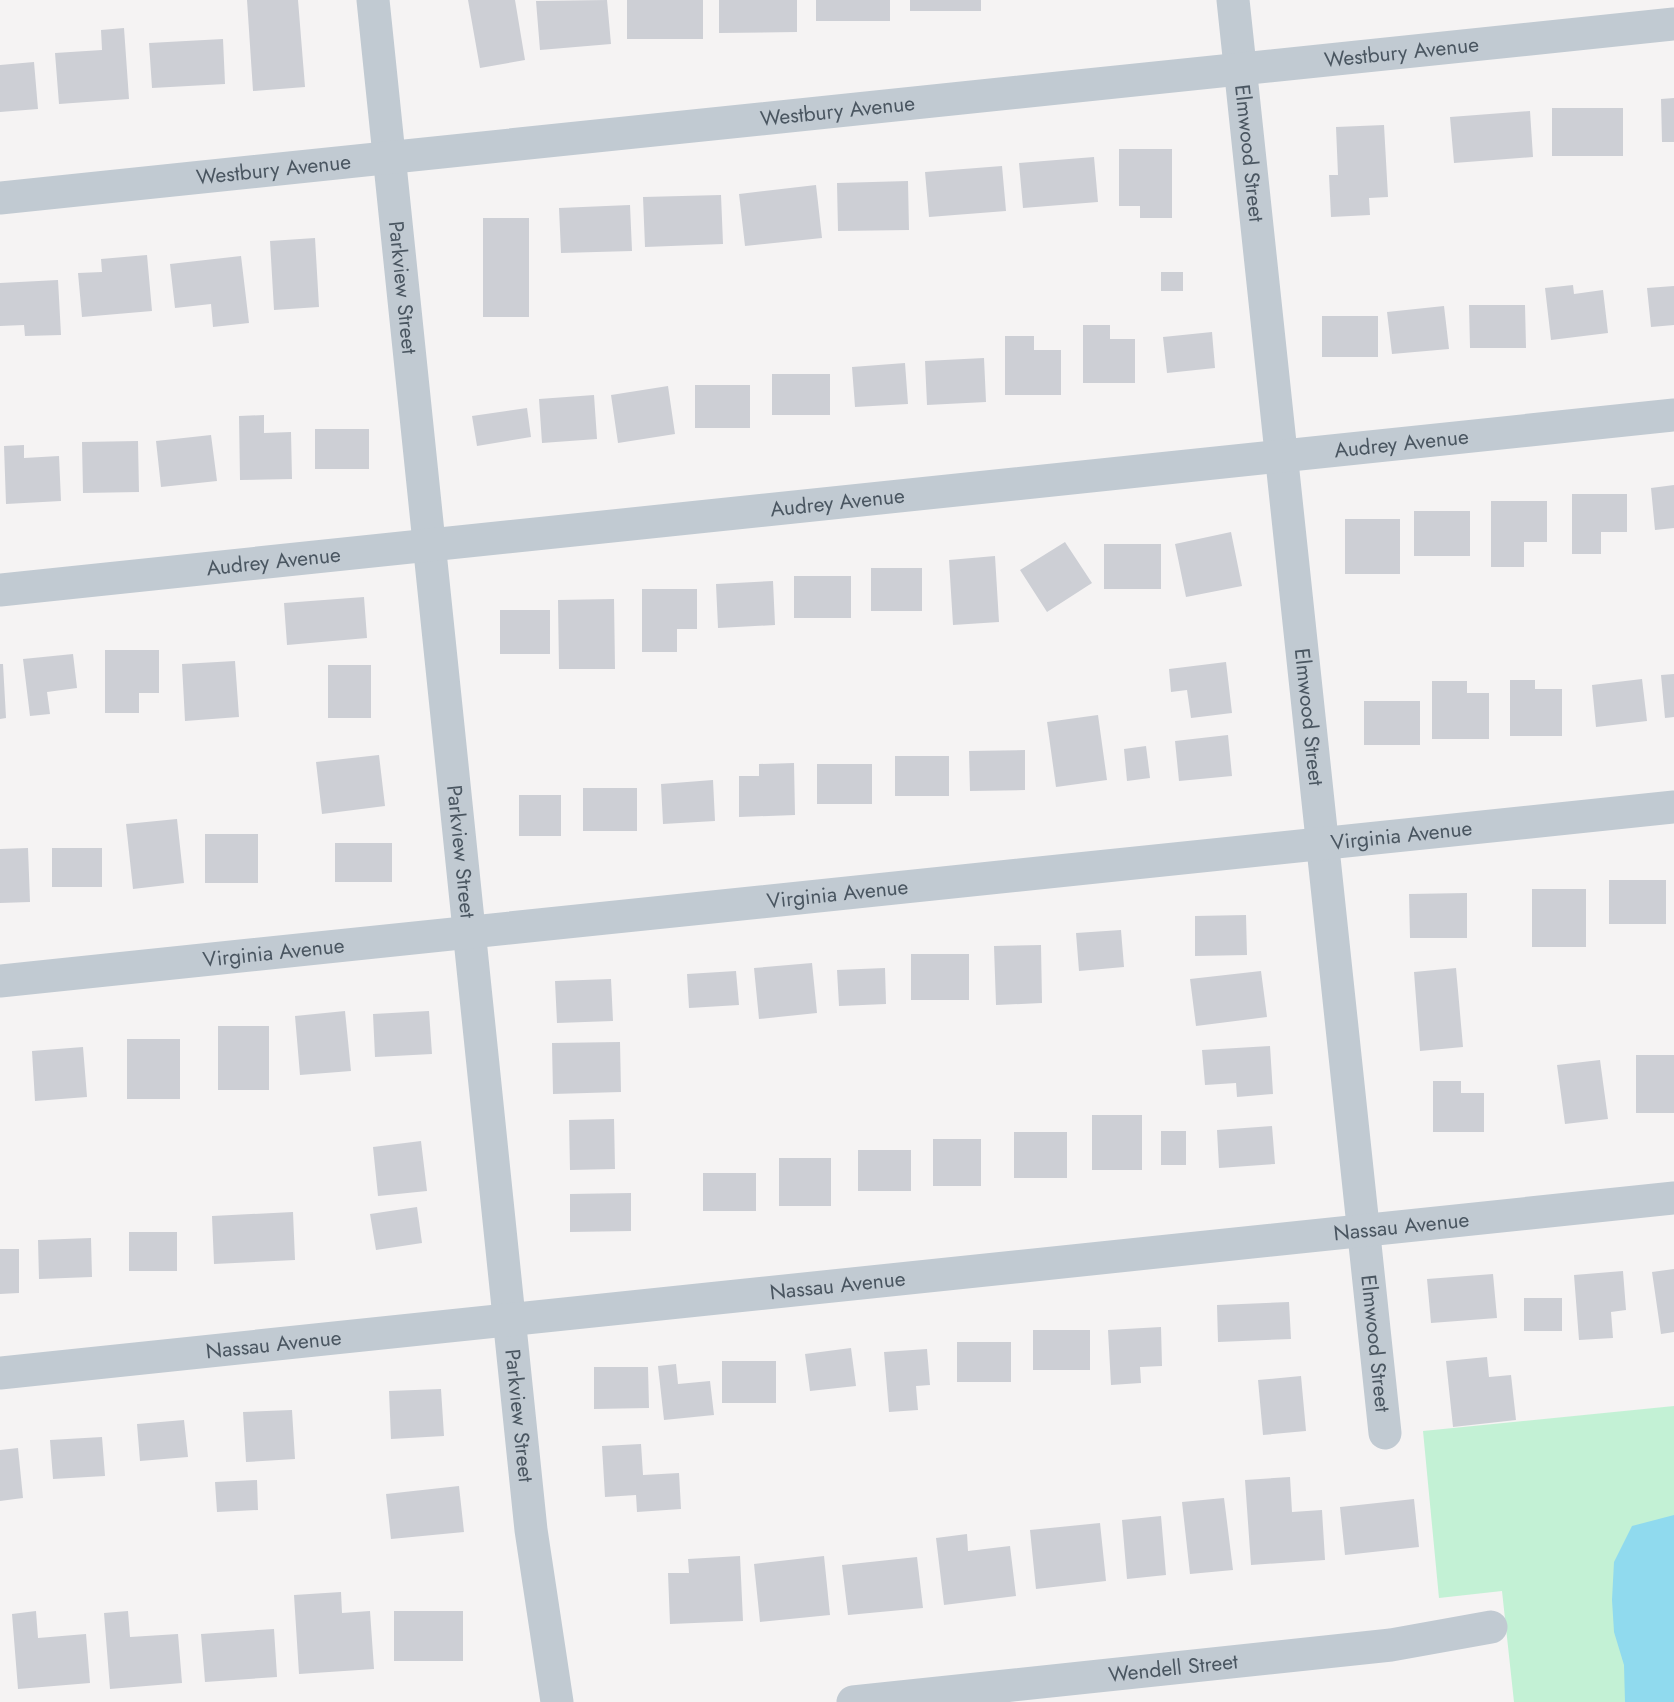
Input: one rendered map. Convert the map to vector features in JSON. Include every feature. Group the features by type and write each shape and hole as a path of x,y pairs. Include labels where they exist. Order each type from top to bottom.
{"street":[{"name":"Parkview Street","path":"373,0 531,1530 557,1702"},
{"name":"Elmwood Street","path":"1233,0 1385,1433"},
{"name":"Westbury Avenue","path":"0,198 1674,24"},
{"name":"Audrey Avenue","path":"0,590 1674,415"},
{"name":"Virginia Avenue","path":"0,981 1674,807"},
{"name":"Nassau Avenue","path":"0,1373 1674,1198"},
{"name":"Wendell Street","path":"853,1702 1391,1645 1491,1627"}],"green space":[{"path":"1674,1406 1674,1702 1514,1702 1502,1591 1439,1598 1423,1431"}],"water":[{"path":"1674,1515 1674,1702 1625,1702 1624,1665 1614,1632 1614,1562 1632,1526"}],"building":[{"path":"247,0 298,0 305,87 253,91"},
{"path":"468,0 515,0 525,60 480,68"},
{"path":"607,0 611,44 540,50 536,1"},
{"path":"627,0 703,0 703,39 627,39"},
{"path":"719,0 797,0 797,32 719,33"},
{"path":"816,0 890,0 890,21 816,21"},
{"path":"910,0 981,0 981,11 910,11"},
{"path":"124,28 129,99 59,104 55,53 102,50 101,30"},
{"path":"223,39 225,84 152,88 149,43"},
{"path":"34,62 38,109 0,112 0,65"},
{"path":"1674,98 1674,142 1662,142 1661,99"},
{"path":"1552,108 1623,108 1623,156 1552,156"},
{"path":"1530,111 1533,157 1454,163 1450,117"},
{"path":"1384,125 1388,197 1369,198 1370,215 1331,217 1329,175 1338,175 1336,127"},
{"path":"1119,149 1172,149 1172,218 1140,218 1140,206 1119,206"},
{"path":"1094,157 1098,202 1023,208 1019,163"},
{"path":"1002,166 1006,211 929,217 925,172"},
{"path":"908,181 909,230 838,231 837,183"},
{"path":"816,185 822,238 745,246 739,194"},
{"path":"721,195 723,244 645,247 643,197"},
{"path":"630,205 632,251 561,253 559,208"},
{"path":"483,218 529,218 529,317 483,317"},
{"path":"315,238 319,307 274,310 270,241"},
{"path":"147,255 152,311 82,317 78,273 102,272 101,259"},
{"path":"241,256 249,323 213,327 211,304 175,308 170,264"},
{"path":"1161,272 1183,272 1183,291 1161,291"},
{"path":"58,280 61,335 25,336 24,325 0,326 0,283"},
{"path":"1573,285 1574,294 1603,290 1608,333 1551,340 1545,288"},
{"path":"1674,286 1674,325 1651,327 1647,288"},
{"path":"1469,305 1525,305 1526,348 1470,348"},
{"path":"1444,306 1449,349 1392,354 1387,312"},
{"path":"1322,316 1378,316 1378,357 1322,357"},
{"path":"1083,325 1110,325 1110,339 1135,339 1135,383 1083,383"},
{"path":"1212,332 1215,368 1167,373 1163,337"},
{"path":"1005,336 1034,336 1034,350 1061,350 1061,395 1005,395"},
{"path":"984,358 986,402 927,405 925,361"},
{"path":"905,363 908,404 855,407 852,367"},
{"path":"772,374 830,374 830,415 772,415"},
{"path":"695,385 750,385 750,428 695,428"},
{"path":"668,386 675,434 618,443 611,395"},
{"path":"594,395 597,439 542,443 539,399"},
{"path":"527,408 531,437 477,446 472,416"},
{"path":"264,415 264,433 291,432 292,479 240,480 239,416"},
{"path":"315,429 369,429 369,469 315,469"},
{"path":"211,435 217,481 161,487 156,441"},
{"path":"138,441 139,492 83,493 82,442"},
{"path":"24,445 24,458 59,456 61,501 6,504 4,446"},
{"path":"1674,485 1674,528 1655,530 1651,488"},
{"path":"1572,494 1627,494 1627,532 1601,532 1601,554 1572,554"},
{"path":"1491,501 1547,501 1547,542 1524,542 1524,567 1491,567"},
{"path":"1414,511 1470,511 1470,556 1414,556"},
{"path":"1345,519 1400,519 1400,574 1345,574"},
{"path":"1231,532 1242,586 1186,597 1175,544"},
{"path":"1065,542 1092,583 1047,612 1020,570"},
{"path":"1104,544 1161,544 1161,589 1104,589"},
{"path":"995,556 999,622 953,625 949,560"},
{"path":"871,568 922,568 922,611 871,611"},
{"path":"794,576 851,576 851,618 794,618"},
{"path":"773,581 775,625 718,628 716,584"},
{"path":"642,589 697,589 697,629 677,629 677,652 642,652"},
{"path":"364,597 367,638 287,645 284,603"},
{"path":"614,599 615,669 559,669 558,600"},
{"path":"500,610 550,610 550,654 500,654"},
{"path":"105,650 159,650 159,693 139,693 139,713 105,713"},
{"path":"73,654 77,688 47,692 50,714 30,716 23,659"},
{"path":"235,661 239,717 185,721 182,664"},
{"path":"1226,662 1232,713 1191,718 1187,690 1171,692 1169,669"},
{"path":"0,664 3,664 6,718 0,719"},
{"path":"328,665 371,665 371,718 328,718"},
{"path":"1674,674 1674,717 1665,718 1661,675"},
{"path":"1642,679 1647,721 1596,727 1592,685"},
{"path":"1510,680 1535,680 1535,689 1562,689 1562,736 1510,736"},
{"path":"1432,681 1467,681 1467,693 1489,693 1489,739 1432,739"},
{"path":"1364,701 1420,701 1420,745 1364,745"},
{"path":"1098,715 1107,780 1056,787 1047,722"},
{"path":"1228,735 1232,776 1179,781 1175,741"},
{"path":"1146,746 1150,778 1127,781 1124,749"},
{"path":"1025,750 1025,790 970,791 969,751"},
{"path":"379,755 385,806 322,814 316,762"},
{"path":"895,756 949,756 949,796 895,796"},
{"path":"794,763 795,815 739,817 739,776 759,776 759,764"},
{"path":"817,764 872,764 872,804 817,804"},
{"path":"713,780 715,821 663,824 661,784"},
{"path":"583,788 637,788 637,831 583,831"},
{"path":"519,795 561,795 561,836 519,836"},
{"path":"177,819 184,883 133,889 126,824"},
{"path":"205,834 258,834 258,883 205,883"},
{"path":"335,843 392,843 392,882 335,882"},
{"path":"28,848 30,902 0,903 0,849"},
{"path":"52,848 102,848 102,887 52,887"},
{"path":"1609,880 1666,880 1666,924 1609,924"},
{"path":"1532,889 1586,889 1586,947 1532,947"},
{"path":"1467,893 1467,938 1410,938 1409,894"},
{"path":"1246,915 1247,955 1195,956 1195,916"},
{"path":"1121,930 1124,967 1079,971 1076,933"},
{"path":"1041,945 1042,1003 996,1005 994,946"},
{"path":"911,954 969,954 969,1000 911,1000"},
{"path":"812,963 817,1013 759,1019 754,968"},
{"path":"885,968 886,1004 839,1006 837,970"},
{"path":"1456,968 1463,1047 1420,1051 1414,972"},
{"path":"736,971 739,1005 689,1008 687,974"},
{"path":"1261,971 1267,1017 1196,1026 1190,979"},
{"path":"611,979 613,1021 557,1023 555,981"},
{"path":"345,1011 351,1071 300,1075 295,1016"},
{"path":"429,1011 432,1054 375,1057 373,1014"},
{"path":"218,1026 269,1026 269,1090 218,1090"},
{"path":"127,1039 180,1039 180,1099 127,1099"},
{"path":"620,1042 621,1092 553,1094 552,1043"},
{"path":"1270,1046 1273,1094 1237,1097 1236,1083 1205,1085 1202,1050"},
{"path":"83,1047 87,1097 35,1101 32,1051"},
{"path":"1636,1055 1674,1055 1674,1113 1636,1113"},
{"path":"1600,1060 1608,1119 1565,1124 1557,1065"},
{"path":"1433,1081 1461,1081 1461,1093 1484,1093 1484,1132 1433,1132"},
{"path":"1092,1115 1142,1115 1142,1170 1092,1170"},
{"path":"614,1119 615,1169 570,1170 569,1120"},
{"path":"1272,1126 1275,1164 1219,1168 1217,1130"},
{"path":"1161,1131 1186,1131 1186,1165 1161,1165"},
{"path":"1014,1132 1067,1132 1067,1178 1014,1178"},
{"path":"933,1139 981,1139 981,1186 933,1186"},
{"path":"421,1141 427,1191 378,1196 373,1147"},
{"path":"858,1150 911,1150 911,1191 858,1191"},
{"path":"779,1158 831,1158 831,1206 779,1206"},
{"path":"703,1173 756,1173 756,1211 703,1211"},
{"path":"631,1193 631,1231 570,1232 570,1194"},
{"path":"417,1207 422,1243 376,1250 370,1214"},
{"path":"293,1212 295,1260 214,1264 212,1216"},
{"path":"129,1232 177,1232 177,1271 129,1271"},
{"path":"91,1238 92,1277 39,1279 38,1240"},
{"path":"0,1249 19,1249 19,1293 0,1294"},
{"path":"1674,1269 1674,1332 1661,1334 1652,1272"},
{"path":"1623,1271 1626,1310 1611,1312 1613,1338 1579,1340 1574,1275"},
{"path":"1493,1274 1497,1318 1431,1323 1427,1279"},
{"path":"1524,1298 1562,1298 1562,1331 1524,1331"},
{"path":"1289,1302 1291,1339 1218,1342 1217,1305"},
{"path":"1161,1327 1162,1366 1140,1367 1141,1383 1111,1385 1108,1330"},
{"path":"1033,1330 1090,1330 1090,1370 1033,1370"},
{"path":"957,1342 1011,1342 1011,1382 957,1382"},
{"path":"851,1348 856,1386 810,1391 805,1354"},
{"path":"927,1349 930,1385 916,1386 918,1410 889,1412 884,1352"},
{"path":"1487,1357 1489,1377 1511,1375 1516,1420 1453,1427 1446,1361"},
{"path":"722,1361 776,1361 776,1403 722,1403"},
{"path":"676,1364 678,1384 710,1381 714,1415 664,1420 658,1366"},
{"path":"594,1367 648,1367 649,1408 594,1409"},
{"path":"1301,1376 1306,1431 1263,1435 1258,1380"},
{"path":"441,1389 444,1436 391,1439 389,1391"},
{"path":"292,1410 295,1459 246,1462 243,1412"},
{"path":"184,1420 188,1457 140,1461 137,1424"},
{"path":"102,1437 105,1476 53,1479 50,1440"},
{"path":"641,1444 643,1475 679,1473 681,1509 637,1512 636,1495 605,1497 602,1446"},
{"path":"18,1448 23,1498 0,1501 0,1450"},
{"path":"1290,1477 1292,1512 1322,1510 1325,1560 1251,1565 1245,1480"},
{"path":"257,1480 258,1510 217,1512 215,1482"},
{"path":"459,1486 464,1532 391,1539 386,1494"},
{"path":"1224,1498 1233,1570 1190,1574 1182,1502"},
{"path":"1414,1499 1419,1547 1345,1555 1340,1507"},
{"path":"1161,1516 1166,1575 1127,1579 1122,1520"},
{"path":"1100,1523 1106,1581 1036,1589 1030,1530"},
{"path":"967,1534 968,1551 1010,1546 1016,1596 944,1605 936,1538"},
{"path":"740,1556 743,1621 670,1624 668,1573 689,1573 688,1559"},
{"path":"824,1556 830,1615 760,1622 754,1564"},
{"path":"917,1557 923,1608 848,1615 842,1565"},
{"path":"341,1592 342,1613 370,1611 374,1669 299,1674 294,1595"},
{"path":"36,1611 38,1638 86,1634 90,1683 18,1689 12,1614"},
{"path":"128,1611 130,1637 178,1634 182,1683 110,1689 104,1613"},
{"path":"394,1611 463,1611 463,1661 394,1661"},
{"path":"274,1629 277,1677 205,1682 201,1634"}]}
